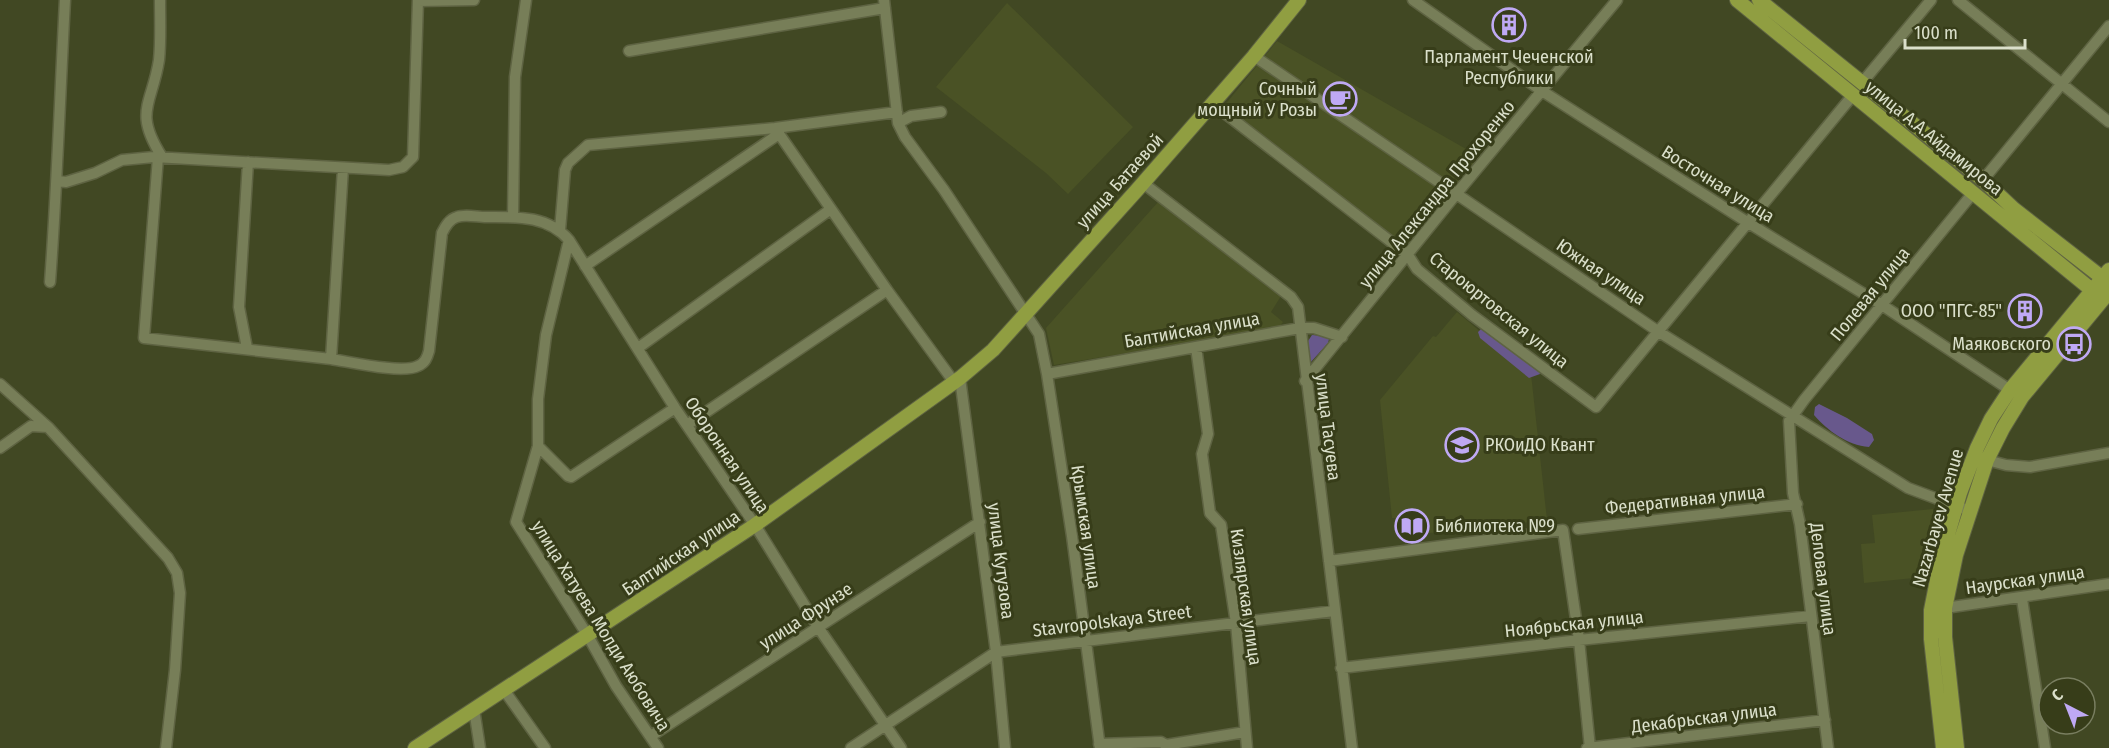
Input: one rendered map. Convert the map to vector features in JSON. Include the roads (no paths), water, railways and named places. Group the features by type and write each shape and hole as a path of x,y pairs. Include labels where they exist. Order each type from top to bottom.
{"main road":[{"name":"улица Батаевой","path":"957,380 993,350 1025,315 1213,104 1299,0"},
{"name":"улица А.А.Айдамирова","path":"1737,0 1983,180 2009,214 2103,296"},
{"name":"улица А.А.Айдамирова","path":"1759,0 1973,193 2107,277"},
{"name":"Nazarbayev Avenue","path":"1957,748 1945,637 1945,608 1956,555 1970,511 1987,460 2003,428 2022,398 2103,296 2107,277"},
{"name":"Nazarbayev Avenue","path":"1943,748 1931,639 1931,610 1940,564 1956,506 1977,448 1991,419 2010,390 2103,296"},
{"name":"Балтийская улица","path":"415,748 755,525 957,380"}],"street":[{"path":"50,282 58,181 65,0"},
{"path":"160,0 159,59 146,105 146,117 160,157"},
{"path":"58,181 66,182 96,173 122,160 160,157 389,170 403,167 413,157 418,0 474,0"},
{"path":"508,217 515,76 526,0"},
{"name":"Восточная улица","path":"1413,0 1542,91 1882,305 2010,390"},
{"name":"улица Александра Прохоренко","path":"1305,381 1617,0"},
{"path":"1659,332 1930,0"},
{"path":"1958,0 2109,122"},
{"path":"629,51 885,4 898,118"},
{"path":"1983,180 2109,26"},
{"name":"Южная улица","path":"1254,56 1659,332 1908,488 1970,511"},
{"name":"Староюртовская улица","path":"1213,104 1408,255 1418,269 1472,315 1596,407 1659,332"},
{"path":"560,230 565,170 568,163 588,146 777,131 941,112"},
{"name":"Крымская улица","path":"898,118 905,137 944,190 1039,334 1072,536 1100,746"},
{"path":"777,131 887,290 957,380"},
{"path":"585,266 777,131"},
{"name":"Оборонная улица","path":"160,157 144,338 247,348 402,370 420,366 426,360 429,351 442,233 447,223 456,216 508,217 548,223 560,230 569,240 675,408 755,525 818,627 901,748"},
{"path":"247,348 238,307 248,162"},
{"path":"331,359 343,168"},
{"name":"улица Тасуева","path":"1143,183 1291,297 1298,308 1305,381 1352,748"},
{"name":"Полевая улица","path":"1792,416 1973,193"},
{"path":"638,348 831,209"},
{"path":"569,240 546,334 538,399 538,446 571,477 675,408"},
{"path":"687,425 887,290"},
{"name":"Балтийская улица","path":"1047,374 1300,328 1314,328 1342,337"},
{"name":"Кизлярская улица","path":"1196,347 1208,434 1202,454 1210,513 1221,525 1236,623 1247,748"},
{"name":"улица Кутузова","path":"957,380 980,522 1005,748"},
{"path":"0,384 48,427 168,558 177,573 180,592 176,659 166,748"},
{"name":"Деловая улица","path":"1792,416 1789,421 1793,493 1797,504 1828,748"},
{"path":"0,448 31,426 48,427"},
{"name":"улица Хатуева Молди Аюбовича","path":"538,446 516,522 588,636 616,686 658,748"},
{"path":"1987,460 2006,465 2030,467 2109,453"},
{"name":"Федеративная улица","path":"1578,529 1797,504"},
{"name":"улица Фрунзе","path":"651,736 980,522"},
{"path":"1329,561 1563,530 1578,640 1589,748"},
{"name":"Наурская улица","path":"1945,608 2109,584"},
{"path":"2022,598 2046,748"},
{"name":"Stavropolskaya Street","path":"851,748 996,652 1334,611"},
{"name":"Ноябрьская улица","path":"1341,668 1578,640 1812,616"},
{"path":"504,690 545,748"},
{"path":"474,709 480,748"},
{"name":"Декабрьская улица","path":"1589,748 1825,720"},
{"path":"1100,746 1161,742 1166,745 1245,732"}],"place":[{"name":"Парламент Чеченской Республики","path":"1509,25"},
{"name":"Сочный мощный У Розы","path":"1340,99"},
{"name":"ООО \"ПГС-85\"","path":"2025,311"},
{"name":"Маяковского","path":"2074,344"},
{"name":"РКОиДО Квант","path":"1462,445"},
{"name":"Библиотека №9","path":"1412,526"}]}
